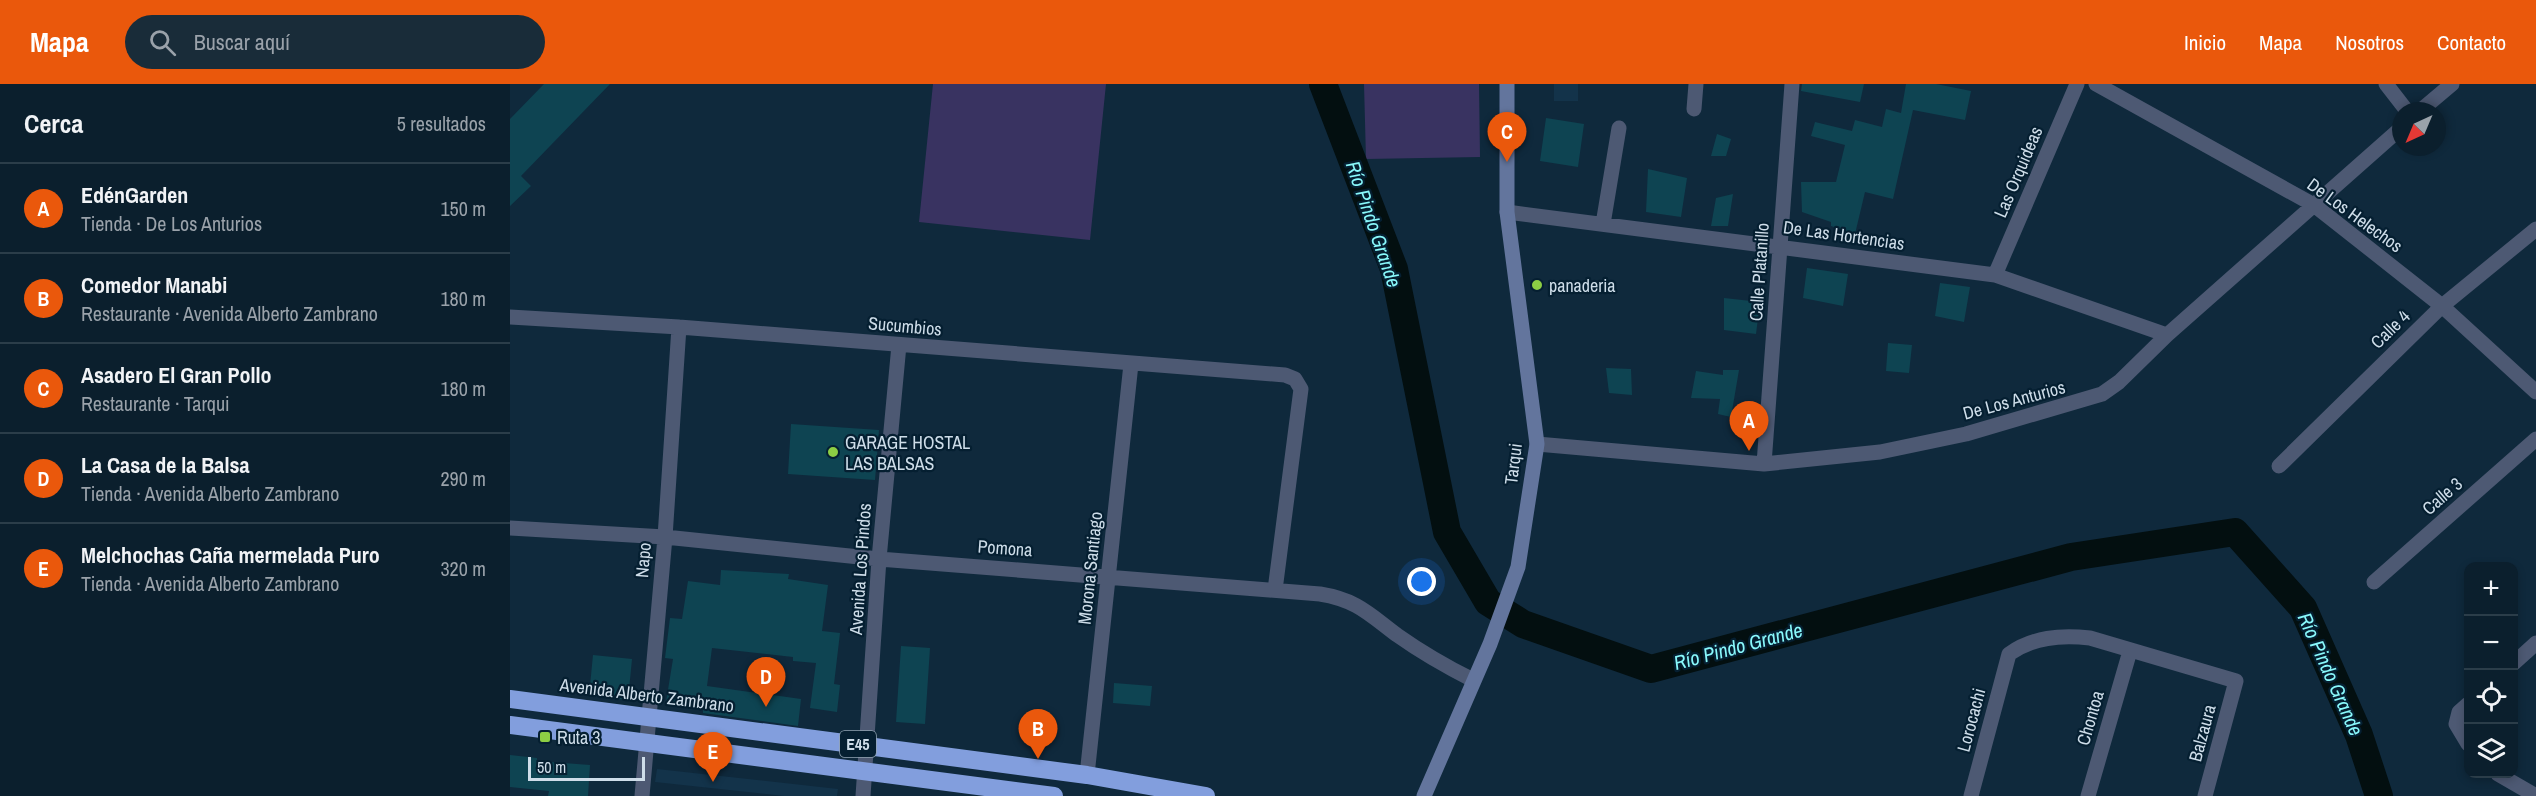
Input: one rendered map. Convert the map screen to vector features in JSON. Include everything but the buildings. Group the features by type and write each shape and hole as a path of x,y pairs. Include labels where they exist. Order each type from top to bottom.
{"highway":[{"name":"Avenida Alberto Zambrano","path":"510,699 1087,775 1206,796"},
{"name":"E45","path":"510,725 1054,796"}],"street":[{"name":"Tarqui","path":"1424,796 1490,644 1518,567 1537,444 1507,212 1507,84"},
{"path":"1694,110 1696,84"},
{"name":"Calle Platanillo","path":"1764,464 1792,84"},
{"name":"Las Orquideas","path":"1995,275 2077,84"},
{"name":"De Los Helechos","path":"2096,84 2314,205 2442,306 2536,392"},
{"path":"2386,84 2400,102"},
{"path":"2431,102 2452,84"},
{"path":"1603,224 1619,128"},
{"name":"De Los Anturios","path":"1537,444 1764,464 1880,452 1966,434 2102,394 2119,382 2167,334 2392,136"},
{"name":"De Las Hortencias","path":"1507,212 1995,275 2167,334"},
{"name":"Calle 4","path":"2279,466 2442,306 2536,229"},
{"name":"Sucumbios","path":"510,317 679,327 1285,375 1295,379 1300,389 1275,590"},
{"name":"Napo","path":"642,796 665,537 679,327"},
{"name":"Avenida Los Pindos","path":"863,796 879,559 899,345"},
{"name":"Morona Santiago","path":"1087,775 1131,364"},
{"name":"Calle 3","path":"2374,582 2536,439"},
{"name":"Pomona","path":"510,528 665,537 879,559 1109,575 1345,598 1367,610 1434,659 1473,680"},
{"name":"Lorocachi","path":"1971,796 2009,654 2034,640 2071,636 2090,638 2130,651"},
{"path":"2518,659 2536,643"},
{"name":"Balzaura","path":"2130,651 2236,681 2205,796"},
{"name":"Chontoa","path":"2088,796 2130,651"},
{"path":"2464,708 2459,712 2456,724 2464,736"},
{"path":"2505,778 2536,796"}],"shaded area":[{"path":"933,84 1106,84 1090,240 919,222"},
{"path":"1364,84 1479,84 1480,157 1366,159"},
{"path":"1554,84 1578,84 1578,101 1554,101"},
{"path":"657,769 838,789 837,796 784,796 655,782"}],"waterway":[{"name":"Río Pindo Grande","path":"1323,84 1394,269 1447,532 1488,602 1523,624 1651,669 2071,557 2235,532 2303,608 2359,735 2379,796"}],"place":[{"name":"Asadero El Gran Pollo","path":"1507,162"},
{"name":"panaderia","path":"1537,285"},
{"name":"EdénGarden","path":"1749,451"},
{"name":"GARAGE HOSTAL LAS BALSAS","path":"833,452"},
{"name":"La Casa de la Balsa","path":"766,707"},
{"name":"Ruta 3","path":"545,737"},
{"name":"Comedor Manabi","path":"1038,759"},
{"name":"Melchochas Caña mermelada Puro","path":"713,782"}]}
